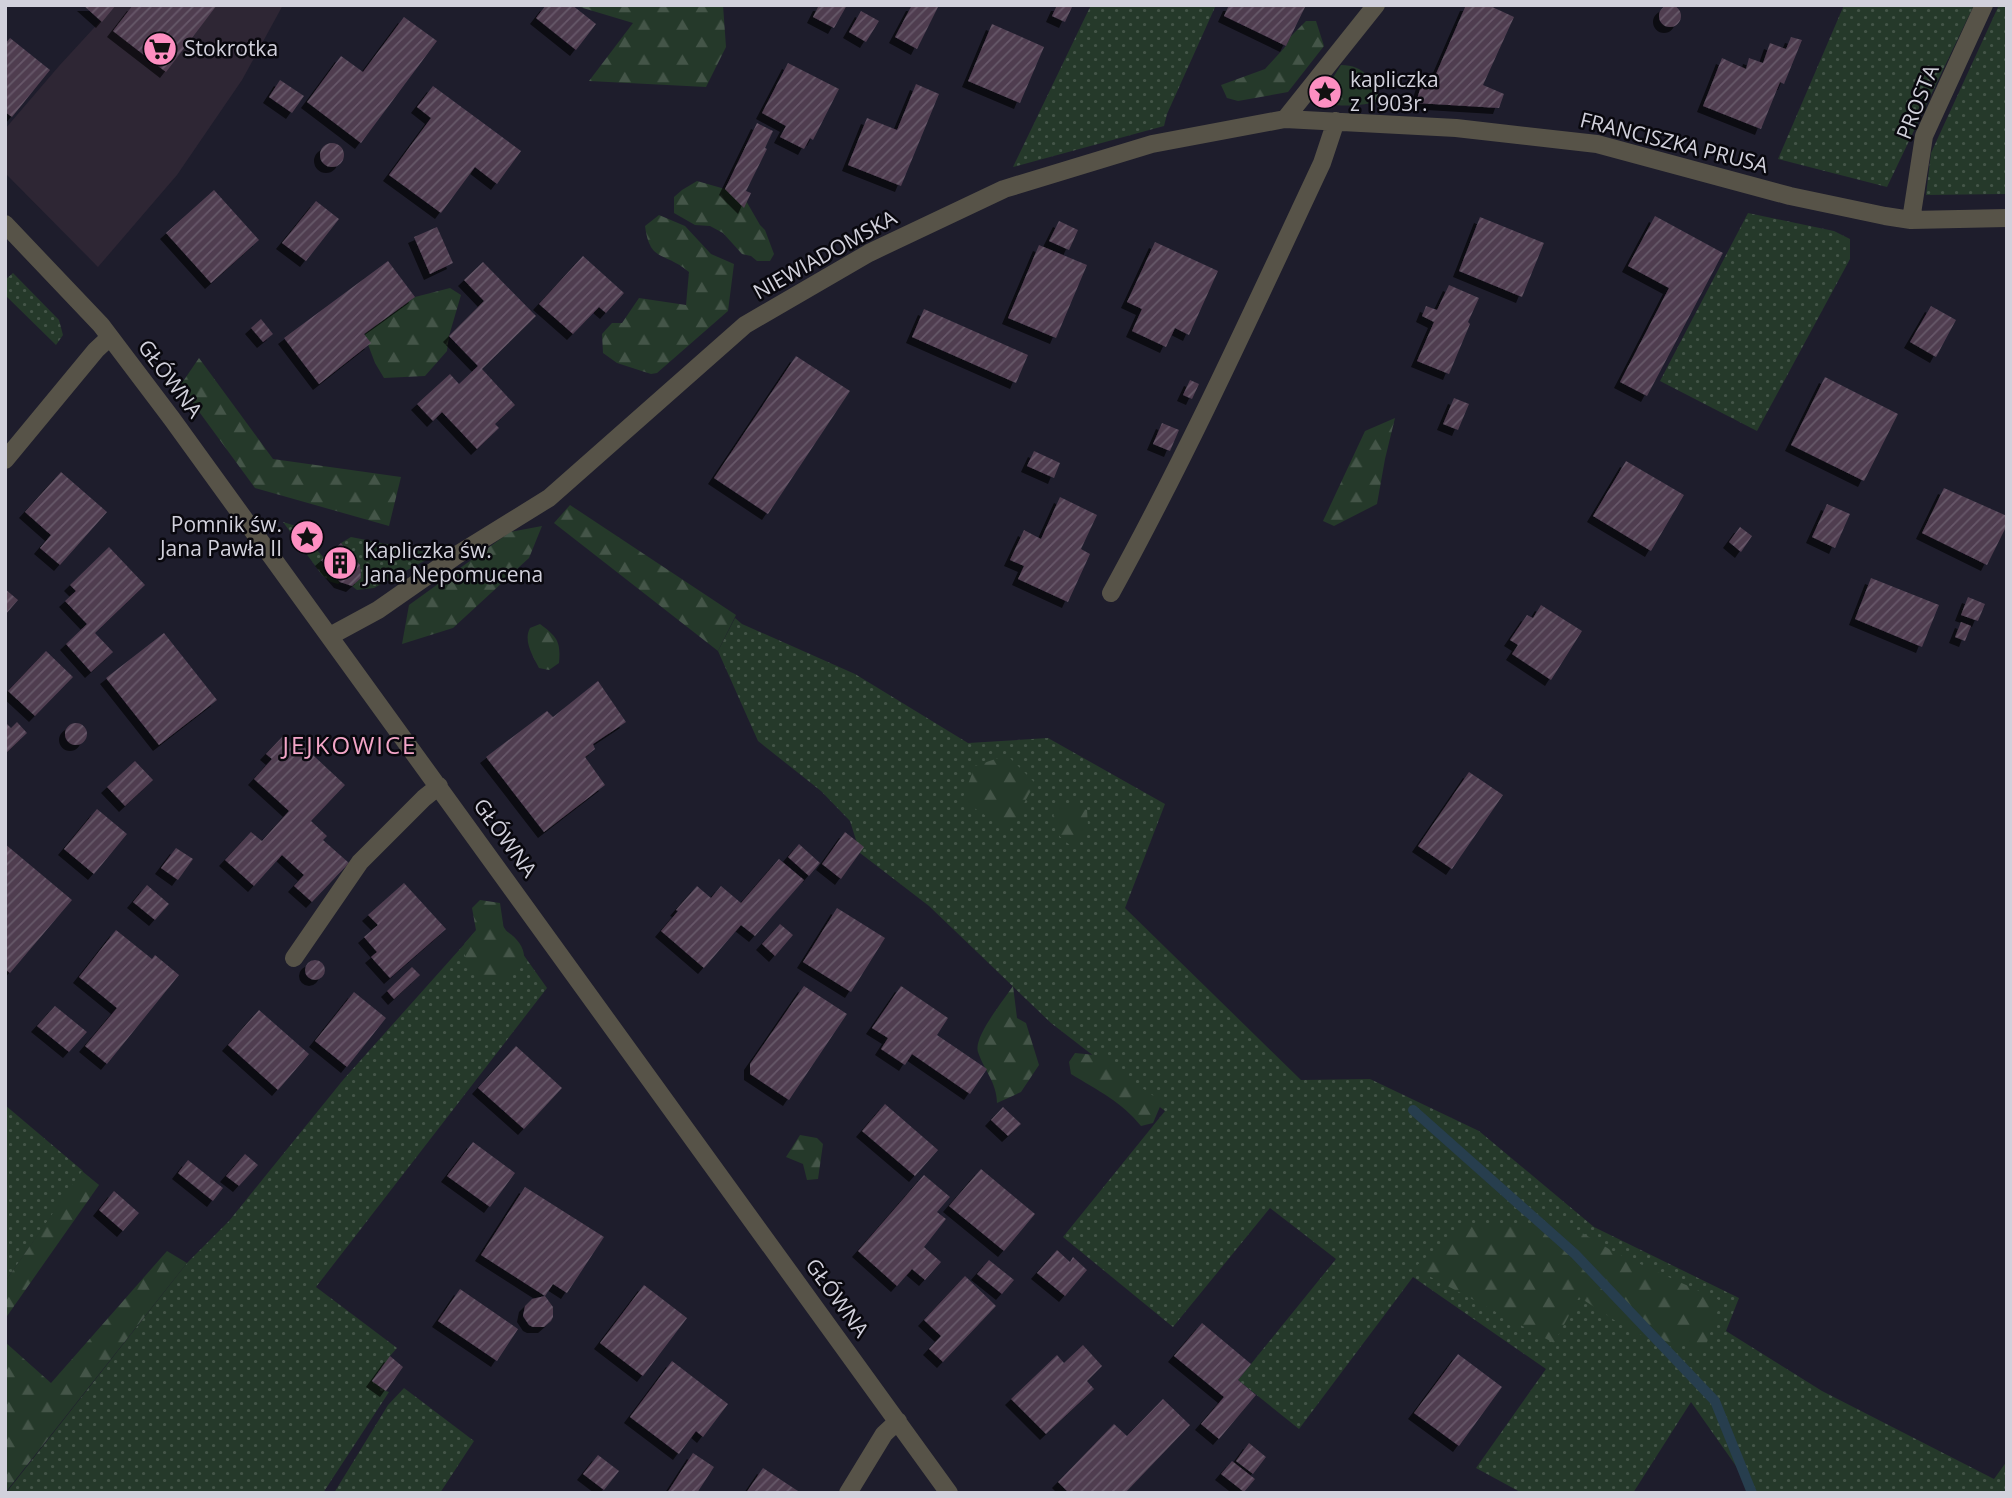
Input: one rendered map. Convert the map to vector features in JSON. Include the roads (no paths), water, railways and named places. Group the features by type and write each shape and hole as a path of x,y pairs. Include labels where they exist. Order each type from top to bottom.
{"street":[{"path":"1285,119 1376,5"},
{"name":"PROSTA","path":"1911,220 1924,136 1984,5"},
{"name":"FRANCISZKA PRUSA","path":"1285,119 1456,128 1597,144 1851,210 1911,220 2007,218"},
{"name":"NIEWIADOMSKA","path":"330,636 378,610 457,555 549,498 745,326 869,253 1004,189 1152,144 1285,119"},
{"path":"1111,593 1184,454 1322,163 1336,121"},
{"name":"GŁÓWNA","path":"5,224 83,305 172,419 949,1493"},
{"path":"5,460 96,350 110,337"},
{"path":"294,958 360,862 439,786"},
{"path":"848,1493 884,1434 898,1421"}],"waterway":[{"path":"1413,1110 1575,1254 1715,1401 1752,1493"}],"place":[{"name":"Stokrotka","path":"160,49"},
{"name":"kapliczka z 1903r.","path":"1325,92"},
{"name":"Pomnik św. Jana Pawła II","path":"307,537"},
{"name":"Kapliczka św. Jana Nepomucena","path":"340,563"}],"district":[{"name":"JEJKOWICE","path":"350,746"}]}
